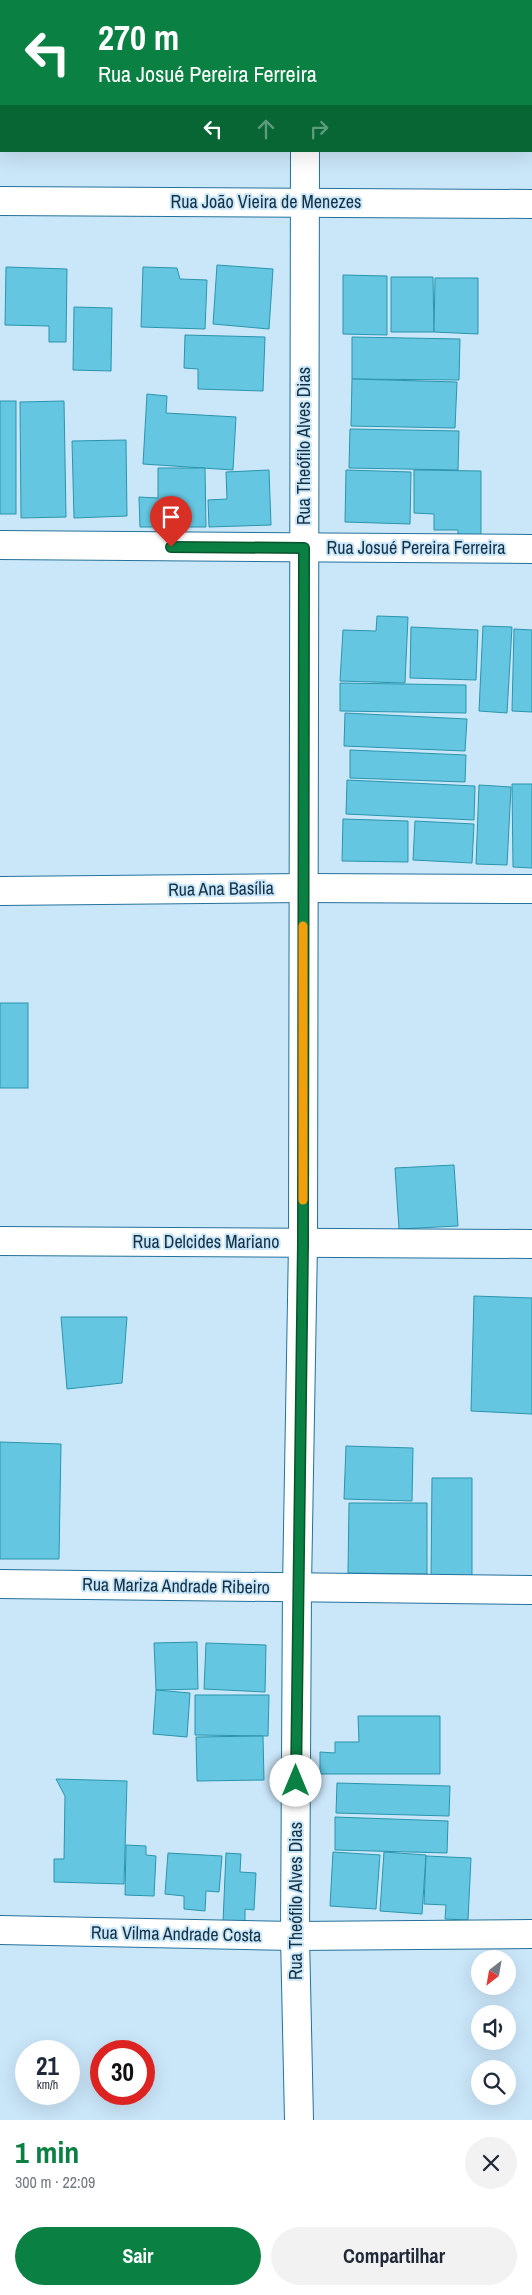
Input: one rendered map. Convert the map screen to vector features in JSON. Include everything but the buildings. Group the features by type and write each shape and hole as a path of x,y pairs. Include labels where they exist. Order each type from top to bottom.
{"street":[{"name":"Rua Theófilo Alves Dias","path":"299,2120 295,1936 297,1587 303,1243 305,152"},
{"name":"Rua João Vieira de Menezes","path":"0,201 532,204"},
{"name":"Rua Josué Pereira Ferreira","path":"0,545 532,549"},
{"name":"Rua Ana Basília","path":"0,891 303,888 532,889"},
{"name":"Rua Delcides Mariano","path":"0,1241 532,1244"},
{"name":"Rua Mariza Andrade Ribeiro","path":"0,1584 532,1590"},
{"name":"Rua Vilma Andrade Costa","path":"0,1930 295,1936 532,1934"}],"slow traffic":[{"path":"303,926 303,1200"}],"route":[{"path":"171,547 304,548 303,1243 297,1587 296,1781"}]}
